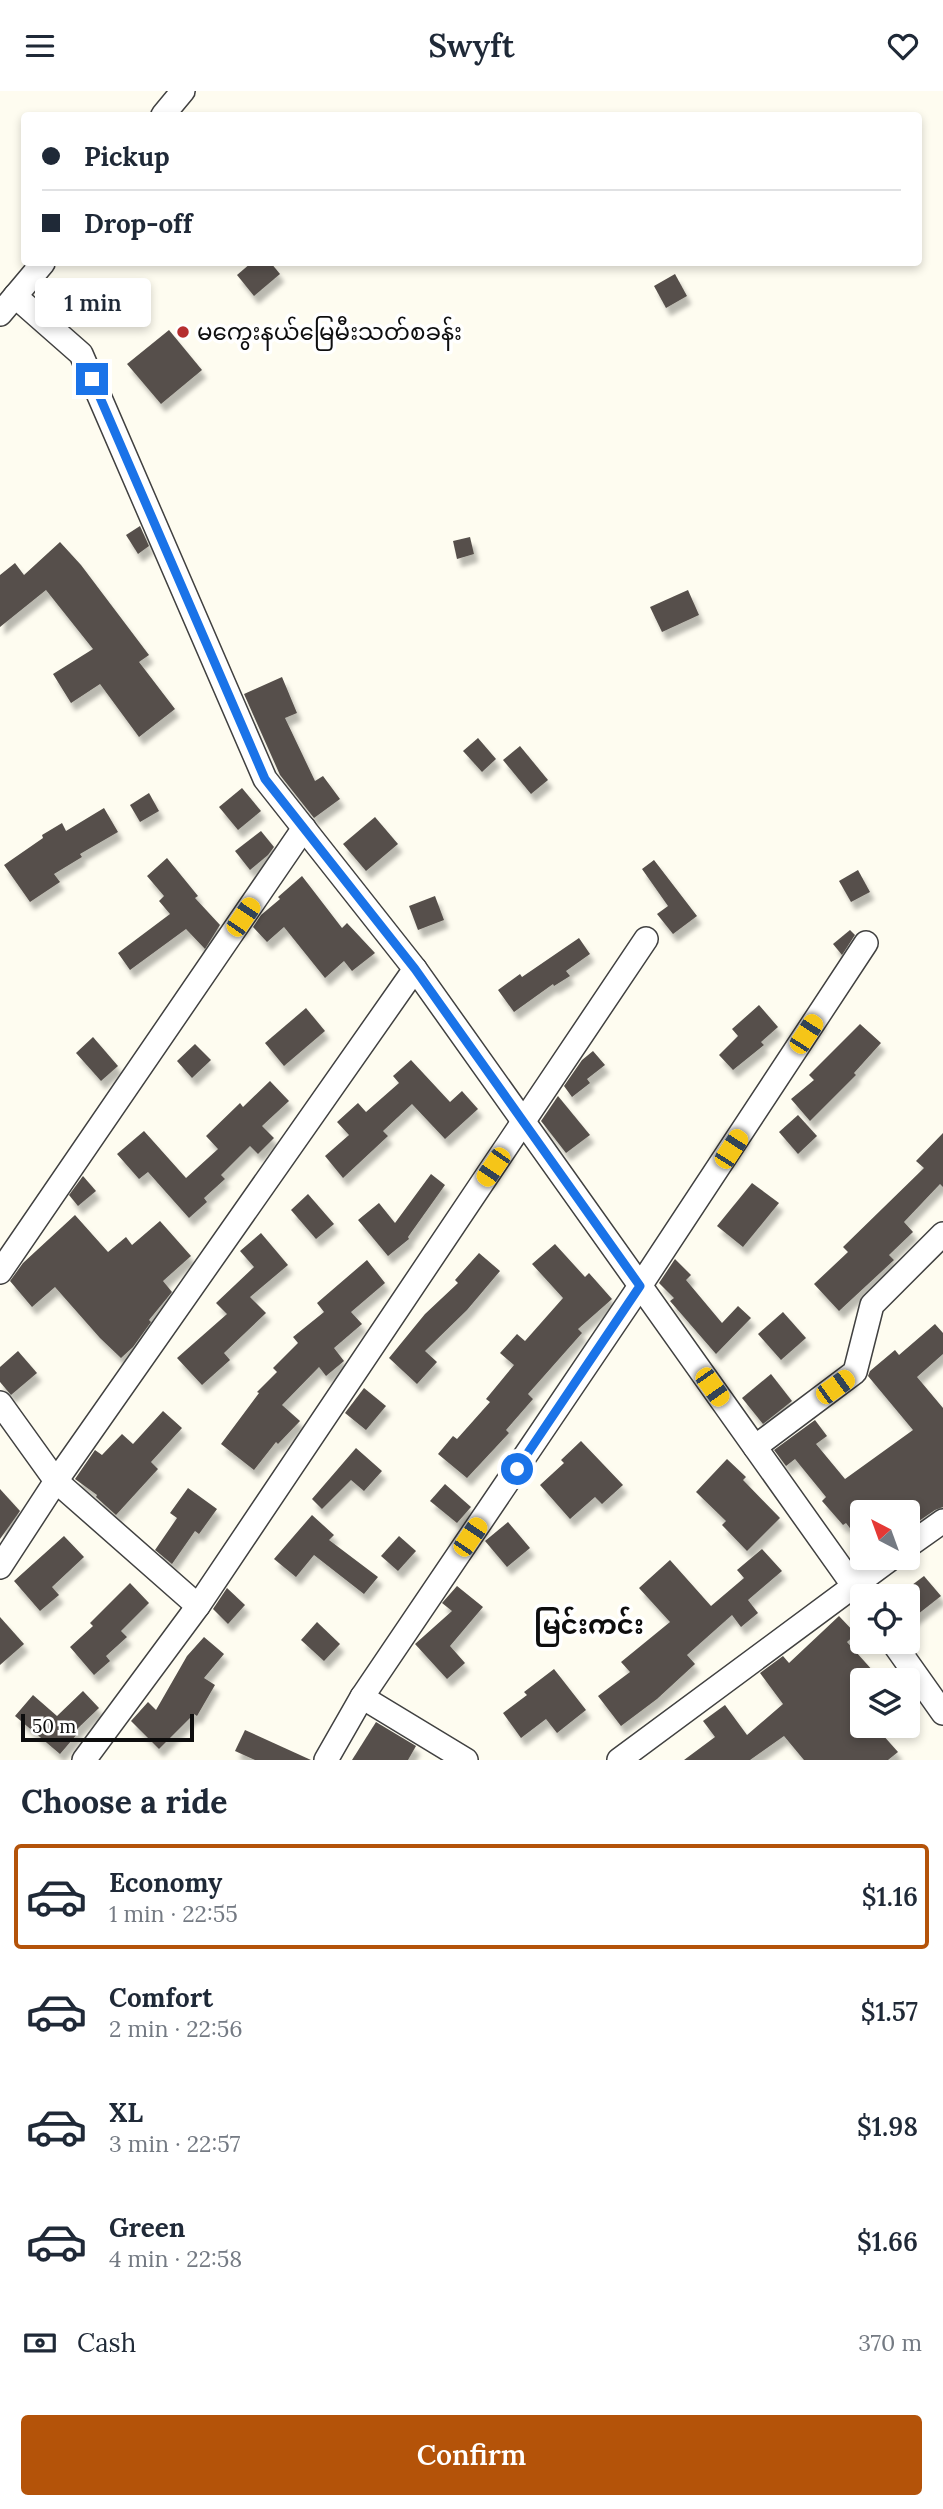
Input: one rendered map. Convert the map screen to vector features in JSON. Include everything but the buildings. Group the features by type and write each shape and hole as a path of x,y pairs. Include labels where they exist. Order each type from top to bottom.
{"street":[{"path":"166,112 183,91"},
{"path":"0,314 40,266"},
{"path":"15,296 81,354 265,779 415,969 852,1584"},
{"path":"0,1272 304,828"},
{"path":"84,1760 198,1606 646,939"},
{"path":"326,1760 362,1697 640,1286 866,943"},
{"path":"0,1567 56,1481 415,969"},
{"path":"755,1447 855,1372 872,1305 943,1234"},
{"path":"0,1403 56,1481 198,1606"},
{"path":"920,1537 943,1521"},
{"path":"867,1584 880,1570"},
{"path":"619,1760 850,1599"},
{"path":"901,1654 943,1713"},
{"path":"362,1697 466,1760"}],"place":[{"name":"မကွေးနယ်မြေမီးသတ်စခန်း","path":"183,332"}],"district":[{"name":"မြင်းကင်း","path":"589,1625"}],"route":[{"path":"92,379 265,779 415,969 640,1286 517,1469"}]}
